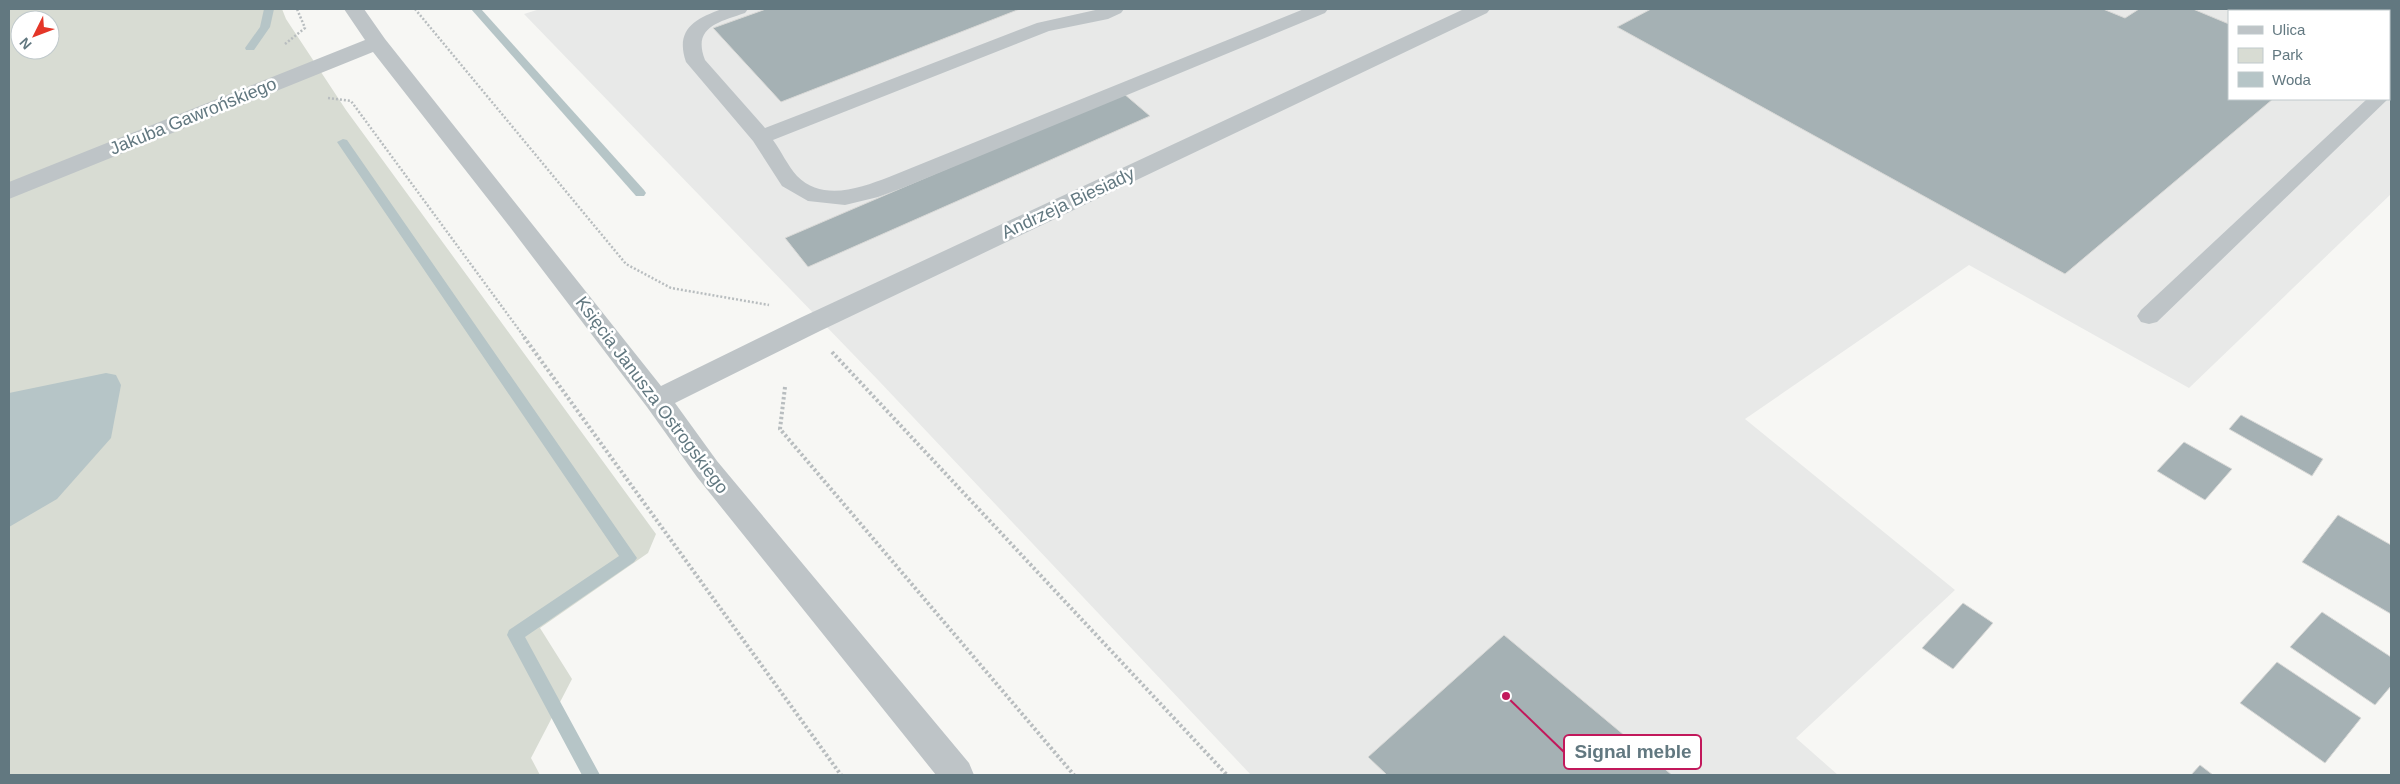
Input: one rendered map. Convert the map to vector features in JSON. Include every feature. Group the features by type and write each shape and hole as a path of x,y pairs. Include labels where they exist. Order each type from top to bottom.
{"street":[{"name":"Księcia Janusza Ostrogskiego","path":"354,9 377,43 515,216 657,400 707,469 957,775"},
{"name":"Andrzeja Biesiady","path":"657,400 811,324 1480,9"},
{"name":"Jakuba Gawrońskiego","path":"9,191 377,43"}],"lane":[{"path":"739,9 711,19 698,27 692,36 690,52 696,62 761,137 790,180 816,196 845,198 870,192 1319,9"},
{"path":"761,137 1044,27 1100,15 1115,9"},
{"path":"2150,316 2377,100"}],"path":[{"path":"297,9 305,28"},
{"path":"415,9 626,264 671,288 772,305"},
{"path":"325,98 351,101 646,503 841,775"},
{"path":"836,356 1227,775"},
{"path":"785,387 780,429 1074,775"}],"shaded area":[{"path":"540,9 2391,9 2391,194 2189,388 1969,265 1745,419 1955,590 1796,738 1838,775 1251,775 879,381 524,14"}],"green space":[{"path":"9,9 282,9 286,19 346,110 656,534 648,553 540,628 572,679 531,758 540,775 9,775"}],"water":[{"path":"106,373 116,375 121,385 111,438 57,499 9,527 9,393"}],"building":[{"path":"766,9 1020,9 781,102 713,28"},
{"path":"1651,9 2103,9 2125,18 2139,9 2193,9 2228,24 2228,100 2272,100 2065,274 1617,27"},
{"path":"2327,9 2391,10 2391,34 2390,10"},
{"path":"1123,93 1150,116 808,267 785,238"},
{"path":"2241,415 2323,459 2312,476 2229,429"},
{"path":"2184,442 2232,469 2205,500 2157,471"},
{"path":"2338,515 2391,545 2391,614 2302,562"},
{"path":"1963,603 1993,623 1953,669 1922,648"},
{"path":"2322,612 2391,657 2391,686 2375,705 2290,647"},
{"path":"1504,635 1672,775 1387,775 1368,757"},
{"path":"2277,662 2361,718 2325,763 2240,703"},
{"path":"2200,765 2213,775 2191,775"}],"waterway":[{"path":"250,48 265,27 269,9"},
{"path":"476,9 640,193"},
{"path":"343,142 629,558 515,635 591,775"}],"place":[{"name":"Signal meble","path":"1506,696"}]}
